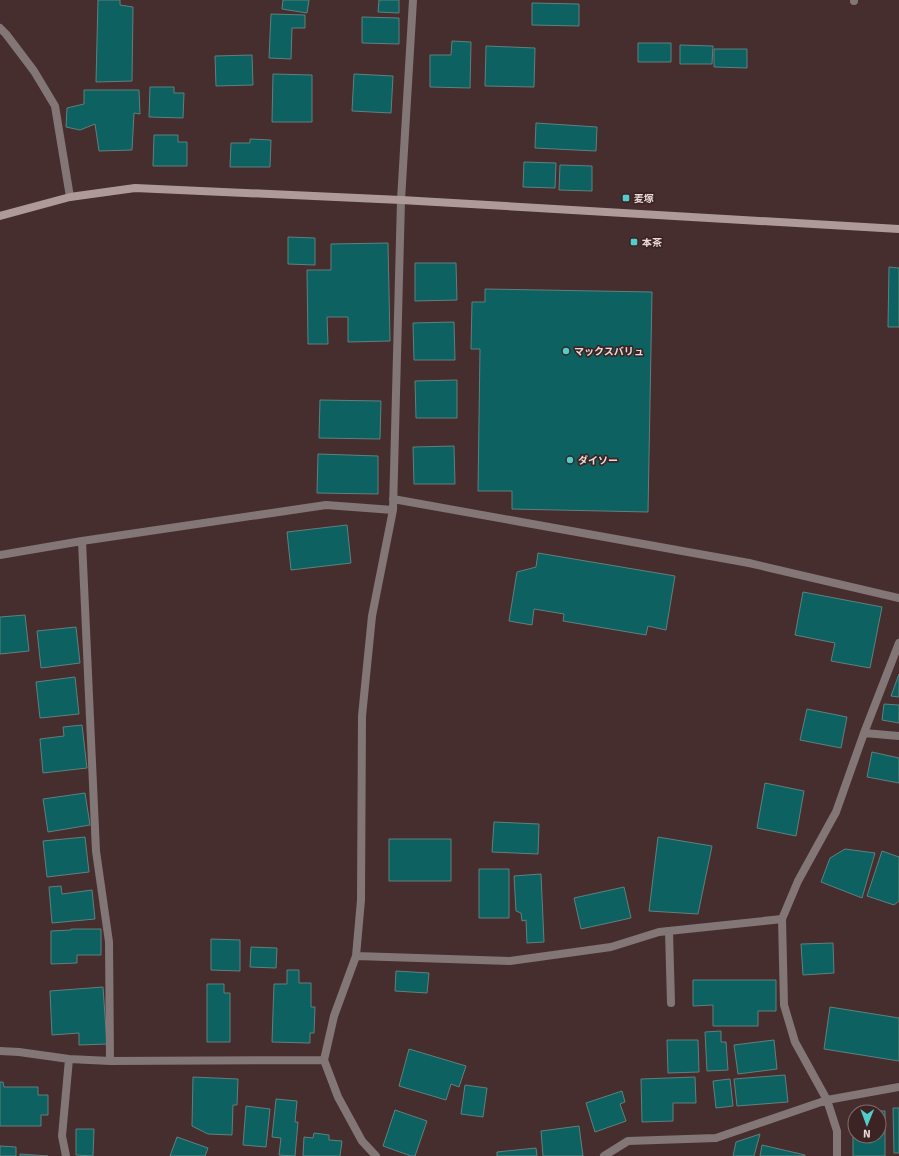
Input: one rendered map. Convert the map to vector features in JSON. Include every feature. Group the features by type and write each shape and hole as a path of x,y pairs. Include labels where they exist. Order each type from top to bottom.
{"street":[{"path":"376,1156 362,1140 338,1096 324,1060 334,1016 356,956 361,900 362,716 372,616 393,510 401,200 413,0"},
{"path":"0,28 34,71 56,106 70,197"},
{"path":"0,216 70,197 135,188 401,200 899,229"},
{"path":"393,499 749,563 899,598"},
{"path":"0,555 82,541 326,505 393,510"},
{"path":"82,541 96,851 109,942 110,1061"},
{"path":"837,1156 838,1131 827,1100 795,1042 784,1005 782,919 798,882 836,812 899,643"},
{"path":"864,734 899,736"},
{"path":"356,956 510,961 612,947 660,932 782,919"},
{"path":"669,931 671,1004"},
{"path":"0,1051 69,1059 110,1061 324,1060"},
{"path":"66,1156 62,1136 69,1059"},
{"path":"604,1156 628,1141 716,1138 827,1100 899,1087"}],"building":[{"path":"98,0 120,0 120,5 133,7 132,81 96,82"},
{"path":"283,0 309,0 307,13 282,9"},
{"path":"379,0 399,0 399,13 378,12"},
{"path":"532,3 579,4 579,26 532,25"},
{"path":"271,14 305,15 305,28 292,28 291,59 269,58"},
{"path":"362,17 399,18 399,44 362,43"},
{"path":"452,41 471,42 470,88 430,87 430,55 451,55"},
{"path":"638,43 671,43 671,62 638,62"},
{"path":"680,45 713,46 712,64 680,64"},
{"path":"486,46 535,48 534,87 485,86"},
{"path":"714,49 747,49 747,68 714,67"},
{"path":"252,55 253,85 216,86 215,56"},
{"path":"273,74 312,75 312,122 272,122"},
{"path":"354,74 393,76 391,113 352,111"},
{"path":"150,87 174,87 174,93 184,93 183,118 149,117"},
{"path":"84,90 139,90 140,114 134,113 132,150 99,151 95,124 80,130 66,127 67,108 84,104"},
{"path":"536,123 597,127 596,151 535,148"},
{"path":"154,135 178,135 178,142 187,142 187,166 153,166"},
{"path":"250,139 271,140 270,167 230,167 231,143 250,143"},
{"path":"524,162 556,163 555,188 523,187"},
{"path":"560,165 592,166 592,191 559,190"},
{"path":"288,237 315,238 315,265 288,264"},
{"path":"388,243 390,341 348,342 348,317 327,317 328,344 308,344 307,270 331,270 331,244"},
{"path":"415,263 456,263 457,300 415,301"},
{"path":"889,267 899,268 899,327 888,327"},
{"path":"485,289 652,292 648,512 512,509 512,491 478,491 480,349 471,349 472,302 485,302"},
{"path":"454,322 455,360 414,360 413,323"},
{"path":"457,380 457,418 416,418 415,381"},
{"path":"320,400 381,401 380,439 319,438"},
{"path":"454,446 455,484 414,484 413,447"},
{"path":"318,454 378,456 378,494 317,493"},
{"path":"347,525 351,563 291,570 287,532"},
{"path":"538,553 675,576 666,630 648,626 646,635 563,621 564,614 534,609 532,625 509,621 517,572 536,567"},
{"path":"803,592 882,607 870,668 831,661 835,643 795,635"},
{"path":"25,615 29,651 0,654 0,617"},
{"path":"76,627 80,663 41,668 37,631"},
{"path":"899,674 899,697 891,696"},
{"path":"75,677 79,714 40,718 36,682"},
{"path":"884,704 899,705 899,723 882,720"},
{"path":"807,709 847,717 841,748 800,740"},
{"path":"82,725 87,768 43,773 40,739 64,736 63,727"},
{"path":"872,752 899,758 899,783 867,777"},
{"path":"765,783 804,791 796,836 757,828"},
{"path":"85,793 90,825 48,832 43,799"},
{"path":"494,822 539,824 538,854 492,852"},
{"path":"85,837 89,872 47,877 43,841"},
{"path":"658,837 712,846 698,914 649,911"},
{"path":"389,839 451,839 451,881 389,881"},
{"path":"845,849 875,853 862,898 821,882 830,858"},
{"path":"882,851 899,857 899,901 894,905 867,896"},
{"path":"479,869 509,869 509,918 479,918"},
{"path":"541,874 544,942 527,943 526,920 522,921 521,913 516,911 514,876"},
{"path":"61,886 62,894 92,890 95,919 52,923 49,887"},
{"path":"624,887 631,918 581,929 574,898"},
{"path":"101,929 101,955 77,955 77,963 51,964 51,931"},
{"path":"211,939 240,940 240,971 211,970"},
{"path":"833,943 834,973 803,975 801,944"},
{"path":"251,947 277,948 276,968 250,967"},
{"path":"287,970 299,970 299,983 311,983 311,1007 315,1007 314,1033 310,1033 310,1043 272,1042 274,984 287,984"},
{"path":"396,971 429,973 427,993 395,991"},
{"path":"693,980 776,980 776,1011 758,1011 758,1026 713,1026 713,1005 693,1006"},
{"path":"207,984 224,984 224,993 230,993 230,1042 207,1042"},
{"path":"103,987 107,1044 79,1045 79,1033 52,1035 50,991"},
{"path":"830,1007 899,1018 899,1061 824,1049"},
{"path":"721,1031 721,1042 726,1042 728,1070 707,1071 705,1032"},
{"path":"667,1040 698,1040 699,1072 668,1073"},
{"path":"774,1040 777,1069 738,1074 734,1045"},
{"path":"409,1049 466,1066 459,1087 451,1084 446,1100 399,1086"},
{"path":"785,1075 788,1102 737,1106 734,1079"},
{"path":"193,1077 238,1079 237,1105 233,1105 232,1135 208,1134 192,1126"},
{"path":"695,1077 696,1103 673,1103 673,1121 642,1122 641,1079"},
{"path":"730,1079 733,1106 716,1108 713,1081"},
{"path":"0,1082 3,1082 4,1087 38,1087 38,1095 48,1095 48,1115 41,1115 41,1126 0,1126"},
{"path":"465,1085 487,1088 483,1117 461,1114"},
{"path":"622,1091 625,1102 620,1104 626,1121 595,1132 586,1103"},
{"path":"276,1099 297,1101 295,1122 298,1122 295,1156 279,1155 281,1138 272,1137"},
{"path":"246,1106 270,1109 266,1147 243,1145"},
{"path":"893,1108 899,1108 899,1153 894,1153"},
{"path":"395,1110 427,1121 415,1156 383,1146"},
{"path":"579,1126 583,1156 543,1156 541,1131"},
{"path":"76,1129 94,1129 93,1156 76,1155"},
{"path":"314,1133 329,1135 329,1140 342,1141 340,1156 303,1156 304,1137 313,1138"},
{"path":"760,1134 754,1156 733,1156 736,1142"},
{"path":"177,1137 208,1148 205,1156 170,1156"},
{"path":"853,1144 885,1144 885,1156 853,1156"},
{"path":"762,1145 805,1155 805,1156 760,1156"},
{"path":"0,1146 16,1147 16,1156 0,1156"},
{"path":"536,1148 537,1156 497,1156 497,1152"},
{"path":"20,1154 48,1156 20,1156"}],"place":[{"name":"麦塚","path":"626,198"},
{"name":"本茶","path":"634,242"},
{"name":"マックスバリュ","path":"566,351"},
{"name":"ダイソー","path":"570,460"}]}
